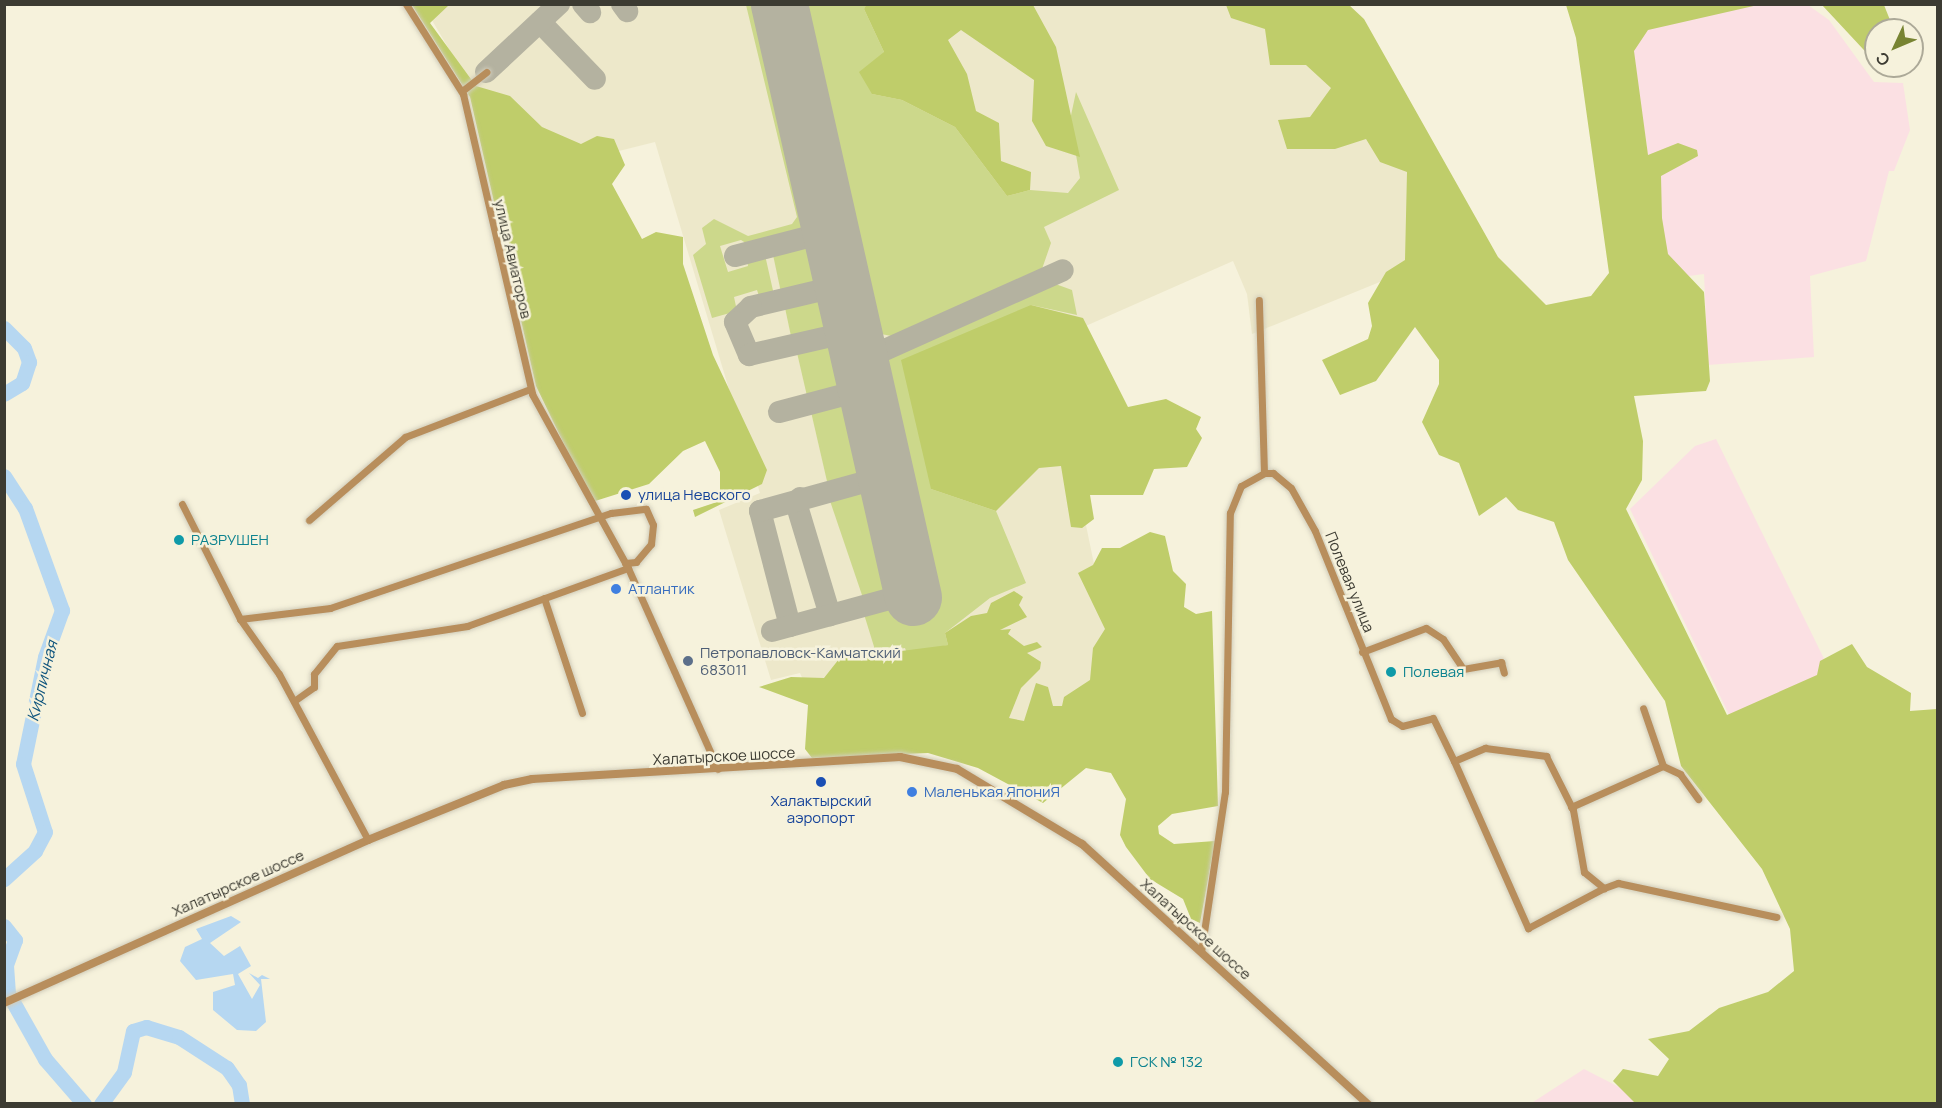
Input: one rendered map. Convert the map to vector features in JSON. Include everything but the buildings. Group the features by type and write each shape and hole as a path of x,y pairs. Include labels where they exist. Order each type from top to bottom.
{"street":[{"name":"улица Авиаторов","path":"406,4 462,91 530,389 601,518"},
{"path":"462,91 486,72"},
{"path":"1201,952 1225,792 1230,513 1241,486 1264,473 1259,300"},
{"path":"309,520 405,437 530,389"},
{"name":"Полевая улица","path":"1264,473 1273,473 1291,488 1315,531 1391,719 1402,726 1433,718 1454,761"},
{"path":"182,504 240,619 294,701 368,840"},
{"path":"240,619 330,608 601,518 646,509 653,525 651,544 636,562 467,626 337,646 314,674 314,687 294,701"},
{"path":"601,518 626,565 718,769"},
{"path":"544,598 582,713"},
{"path":"1362,652 1426,628 1443,639 1463,669 1501,662 1504,673"},
{"path":"1643,708 1664,766 1680,774 1698,799"},
{"path":"1604,888 1584,872 1571,807 1546,756 1485,748 1454,761 1528,928 1618,883 1776,917"},
{"name":"Халатырское шоссе","path":"4,1003 368,840 468,798 532,779 900,757 957,769 1082,844 1368,1104"},
{"path":"1571,807 1664,766"}],"shaded area":[{"path":"423,5 1331,5 1446,255 1252,334 1247,294 1233,261 1029,351 1068,438 1126,719 928,746 811,698 800,673 771,680 719,510 760,493 655,142 499,181 479,100"},
{"path":"1759,5 1808,5 1829,20 1864,68 1864,78 1871,78 1874,82 1903,83 1910,130 1894,171 1889,171 1866,261 1810,276 1814,357 1708,365 1704,274 1673,278 1642,157 1647,146 1627,29 1703,10"},
{"path":"1716,439 1834,679 1734,725 1630,509 1695,446"},
{"path":"1584,1069 1650,1103 1530,1104"}],"green space":[{"path":"867,4 1033,5 1056,47 1080,157 1046,146 1032,121 1034,80 961,30 948,40 967,74 976,111 999,123 1001,161 1031,172 1030,190 1007,196 955,127 902,100 872,94 859,72 884,52 864,9"},
{"path":"412,5 449,5 430,23 476,86 510,96 542,127 581,144 597,136 614,139 625,165 612,184 642,239 656,232 683,237 683,264 713,355 767,470 762,484 695,517 693,510 720,501 720,472 705,441 683,451 649,484 592,502 536,386 470,97"},
{"path":"746,5 758,5 810,230 752,247 741,240 720,246 728,272 748,266 747,259 765,255 774,295 760,299 757,290 734,297 737,311 712,318 693,255 706,244 702,228 714,219 748,236 792,224 797,217"},
{"path":"799,5 867,5 864,9 884,52 872,94 902,100 955,127 1007,196 1030,190 1068,193 1080,178 1070,120 1076,92 1119,190 1044,227 1051,243 1042,269 897,337 881,334 873,325"},
{"path":"1226,5 1349,5 1364,19 1498,257 1546,305 1591,296 1609,273 1576,38 1566,5 1758,5 1648,30 1634,51 1648,155 1678,143 1697,150 1698,156 1661,176 1662,218 1668,254 1704,292 1710,381 1706,391 1634,396 1643,441 1642,480 1626,509 1727,715 1817,675 1820,661 1852,644 1867,667 1911,693 1910,711 1937,709 1937,1103 1635,1103 1613,1081 1623,1069 1658,1076 1669,1059 1648,1039 1689,1031 1719,1008 1768,992 1794,971 1790,929 1762,869 1681,766 1665,701 1568,560 1554,522 1518,510 1506,497 1479,516 1459,463 1439,455 1422,422 1439,384 1439,360 1415,327 1376,381 1340,395 1322,360 1368,339 1372,326 1368,303 1386,272 1405,260 1407,172 1380,162 1366,139 1335,149 1287,149 1278,120 1310,117 1331,88 1306,65 1270,65 1265,29 1231,18"},
{"path":"1822,5 1884,5 1889,18 1864,18 1864,50"},
{"path":"813,241 822,284 781,293 772,250"},
{"path":"1050,282 1072,290 1077,315 1031,305 931,489 996,511 1026,583 990,598 945,633 948,645 907,654 905,648 876,653 863,611 931,593 880,367 891,352"},
{"path":"825,294 833,332 792,341 784,303"},
{"path":"1031,305 1083,318 1128,407 1166,399 1201,417 1196,429 1202,438 1187,467 1154,469 1143,495 1090,495 1094,519 1082,528 1071,527 1061,466 1039,468 996,511 931,489 901,360"},
{"path":"835,344 845,388 807,397 797,353"},
{"path":"849,403 865,473 827,482 811,412"},
{"path":"867,486 892,592 863,598 828,495"},
{"path":"1150,532 1165,536 1173,571 1186,584 1184,607 1196,614 1212,611 1218,806 1172,814 1158,826 1159,834 1174,844 1215,841 1200,923 1191,919 1183,899 1150,879 1126,847 1120,835 1126,799 1111,773 1086,768 1043,803 978,768 928,753 812,758 805,749 808,705 759,687 791,677 824,678 839,659 948,645 945,633 971,616 987,613 991,603 1014,591 1023,597 1019,605 1027,617 1000,630 1011,629 1008,634 1024,646 1037,642 1042,647 1027,653 1041,662 1040,669 1021,688 1009,718 1024,721 1036,683 1048,687 1053,706 1062,706 1064,697 1090,680 1093,648 1105,629 1078,573 1093,565 1102,548 1120,548"}],"water":[{"path":"231,916 241,922 210,943 224,956 240,946 251,966 238,974 252,999 260,985 249,973 258,978 262,975 270,979 261,979 266,1022 256,1031 237,1030 213,1010 213,992 235,985 233,974 196,980 180,961 185,947 202,939 196,929"}],"waterway":[{"name":"Кирпичная","path":"4,328 24,348 29,362 22,383 4,394"},
{"name":"Кирпичная","path":"4,476 25,508 62,610 45,657 23,764 45,832 35,851 4,879"},
{"name":"Кирпичная","path":"4,926 15,940 6,965 8,993 45,1059 84,1104"},
{"name":"Кирпичная","path":"101,1104 124,1072 133,1031 146,1027 179,1037 227,1068 239,1085 242,1104"}],"taxiway":[{"path":"486,72 559,4"},
{"path":"583,4 590,12"},
{"path":"622,4 627,11"},
{"path":"540,22 595,79"},
{"path":"735,256 831,231"},
{"path":"860,361 1063,270"},
{"path":"843,285 751,307 735,322 749,355 854,331"},
{"path":"779,412 866,389"},
{"path":"790,626 760,511 886,476"},
{"path":"800,498 797,506 830,615"},
{"path":"772,631 912,593"}],"runway":[{"path":"779,4 913,597"}],"place":[{"name":"улица Невского","path":"626,495"},
{"name":"РАЗРУШЕН","path":"179,540"},
{"name":"Атлантик","path":"616,589"},
{"name":"Петропавловск-Камчатский 683011","path":"688,661"},
{"name":"Полевая","path":"1391,672"},
{"name":"Халактырский аэропорт","path":"821,782"},
{"name":"Маленькая ЯпониЯ","path":"912,792"},
{"name":"ГСК № 132","path":"1118,1062"}]}
